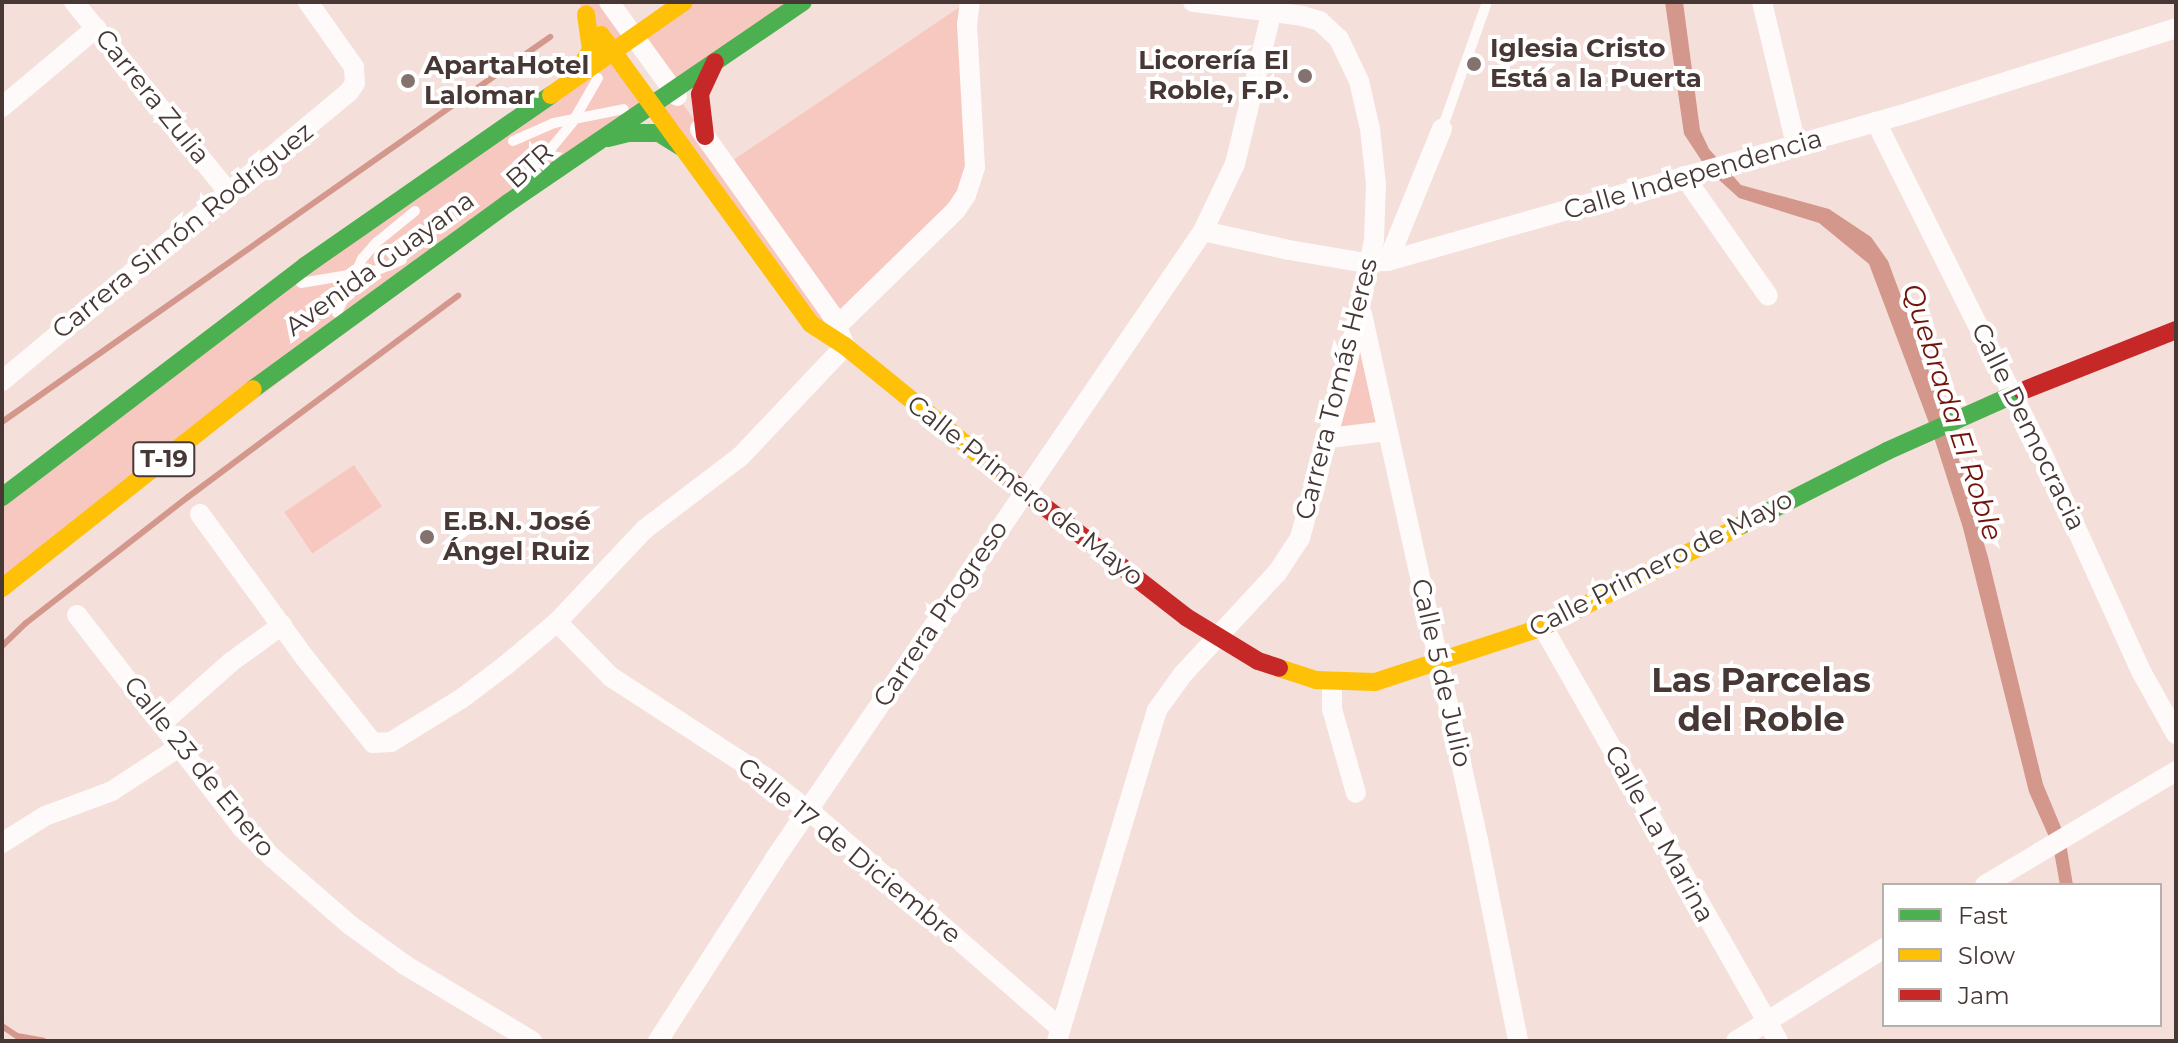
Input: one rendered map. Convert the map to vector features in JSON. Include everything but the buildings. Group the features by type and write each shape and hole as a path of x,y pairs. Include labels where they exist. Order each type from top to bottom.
{"main road":[{"name":"Avenida Guayana","path":"2,497 276,287 684,2"},
{"name":"Avenida Guayana","path":"2,588 328,333 599,140 803,2"},
{"name":"Calle Primero de Mayo","path":"582,8 789,296 811,324 832,331"},
{"name":"T-19","path":"570,81 591,50 582,8"},
{"path":"614,9 634,23 658,20"},
{"path":"705,136 700,94 715,62"},
{"path":"599,140 645,132 668,137 681,147"},
{"name":"Calle Primero de Mayo","path":"845,346 912,404 1186,617 1258,661 1332,682 1375,682 1543,627 1803,492 1929,432 2176,330"}],"street":[{"name":"Carrera Zulia","path":"74,2 229,193"},
{"name":"Carrera Simón Rodríguez","path":"2,381 349,92 357,75 346,54 308,2"},
{"path":"832,331 956,210 966,195 975,167 967,25 970,2"},
{"name":"Carrera Tomás Heres","path":"1058,1035 1150,725 1183,674 1277,573 1300,538 1360,307 1379,261 1376,184 1365,103 1350,57 1331,29 1320,21 1273,7 1193,2"},
{"path":"1762,2 1796,145"},
{"name":"Carrera Progreso","path":"658,1041 808,810 1203,231 1235,164 1273,7"},
{"name":"Calle Primero de Mayo","path":"614,9 832,315 832,331 845,346"},
{"path":"2,107 96,28"},
{"name":"Calle Independencia","path":"1203,231 1289,250 1379,261 1876,122 2176,28"},
{"name":"Calle Democracia","path":"1876,122 2013,395 2142,673 2176,734"},
{"path":"1379,261 1442,129"},
{"path":"1684,176 1768,296"},
{"name":"Calle 5 de Julio","path":"1360,307 1518,1041"},
{"path":"200,514 364,734 373,743 391,742 461,699 557,622 645,529 740,457 845,346"},
{"path":"1328,438 1388,431"},
{"name":"Calle 23 de Enero","path":"77,615 242,828 350,925 431,983 529,1040"},
{"name":"Calle 17 de Diciembre","path":"557,622 611,677 765,777 808,810 1058,1035"},
{"path":"161,724 231,662 282,625"},
{"name":"Calle La Marina","path":"1543,627 1778,1041"},
{"path":"1332,682 1332,709 1356,793"},
{"path":"2,843 45,816 112,791 179,747"},
{"path":"1988,883 2176,771"},
{"path":"1736,1041 1882,949"}],"lane":[{"path":"1442,129 1487,2"},
{"name":"BTR","path":"530,170 575,118 613,51"},
{"name":"BTR","path":"501,150 543,127 575,118 651,105"},
{"path":"328,333 354,275 377,242 424,204"},
{"path":"276,287 378,270 414,254"}],"shaded area":[{"path":"578,2 609,2 634,36 684,2 803,2 673,90 726,165 967,2 971,181 827,336 652,105 2,588 2,497 612,52","holes":["634,37 672,90 652,105 613,52"]},
{"path":"1665,2 1683,2 1700,130 1709,149 1741,185 1829,209 1871,237 1888,261 1948,423 1988,557 2043,784 2065,837 2073,883 2060,883 2053,846 2029,792 1963,528 1932,431 1869,264 1819,223 1739,198 1707,169 1684,134"},
{"path":"1360,307 1388,431 1328,438"},
{"path":"354,465 382,506 312,553 284,512"}],"waterway":[{"path":"2,422 550,37"},
{"path":"2,646 26,623 188,497 458,296"},
{"path":"2,1026 17,1036 44,1041"}],"traffic: fast":[{"path":"253,389 508,203 803,2"},
{"path":"2,497 305,266 551,95"},
{"path":"608,138 628,133 659,133 681,147"},
{"path":"1738,527 1887,451 2022,391"}],"traffic: slow":[{"path":"551,95 684,2"},
{"path":"573,78 591,50 586,14"},
{"path":"601,35 811,324 845,346 1005,476"},
{"path":"2,588 253,389"},
{"path":"1279,668 1316,680 1375,682 1543,627 1738,527"}],"traffic: jam":[{"path":"705,136 700,94 715,62"},
{"path":"2022,391 2176,330"},
{"path":"1005,476 1186,617 1258,661 1279,668"}],"place":[{"name":"Iglesia Cristo Está a la Puerta","path":"1474,64"},
{"name":"Licorería El Roble, F.P.","path":"1305,76"},
{"name":"ApartaHotel Lalomar","path":"408,81"},
{"name":"E.B.N. José Ángel Ruiz","path":"427,537"}],"district":[{"name":"Las Parcelas del Roble","path":"1761,700"}],"water label":[{"name":"Quebrada El Roble","path":"1953,412"}]}
